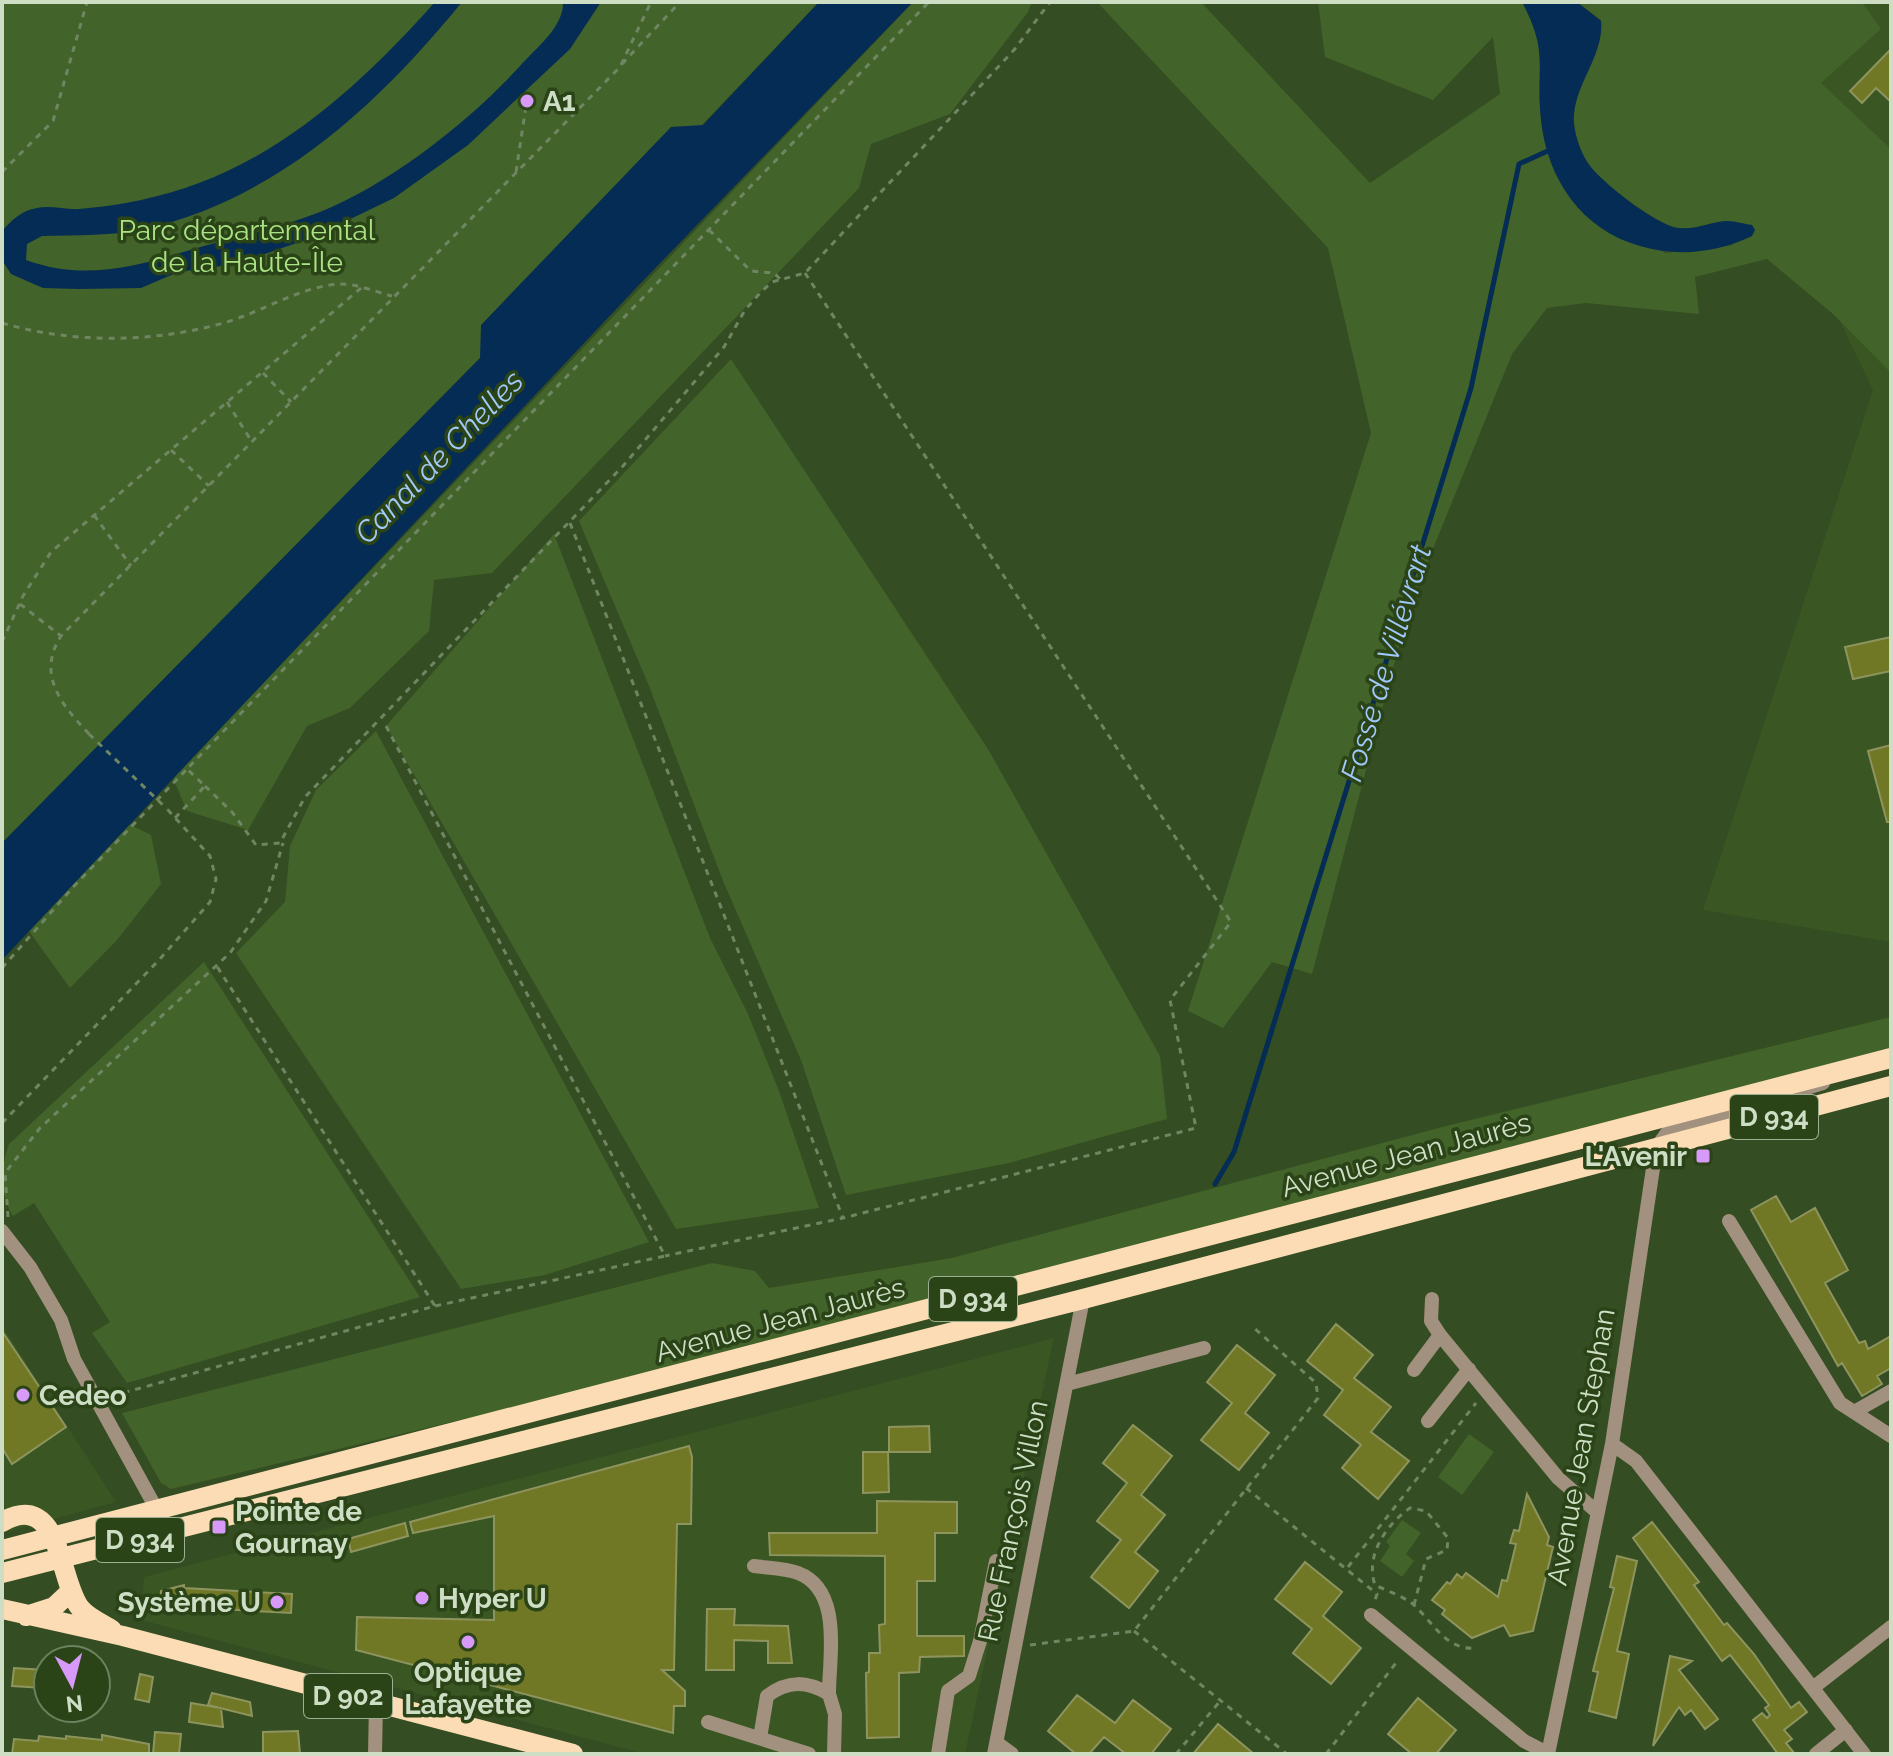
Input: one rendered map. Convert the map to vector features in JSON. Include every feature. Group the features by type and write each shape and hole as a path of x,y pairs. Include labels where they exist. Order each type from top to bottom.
{"main road":[{"name":"Avenue Jean Jaurès","path":"53,1535 1891,1058"},
{"name":"Avenue Jean Jaurès","path":"63,1559 1083,1299 1891,1086"},
{"path":"3,1520 21,1516 39,1520 53,1535 63,1559 70,1592 54,1607 26,1616"},
{"name":"D 934","path":"2,1550 53,1535"},
{"name":"D 934","path":"2,1573 63,1559"},
{"name":"D 902","path":"70,1592 81,1611 123,1636"},
{"name":"D 902","path":"2,1609 123,1636 573,1754"}],"street":[{"path":"1656,1148 1669,1130 1802,1092 1868,1063"},
{"name":"Avenue Jean Stephan","path":"1548,1754 1612,1444 1656,1148"},
{"path":"1729,1221 1840,1403 1891,1436"},
{"path":"5,1226 61,1320 74,1359 157,1510"},
{"name":"Rue François Villon","path":"996,1748 1013,1645 1083,1299"},
{"path":"1432,1299 1431,1321 1440,1335 1558,1478 1597,1512"},
{"path":"1414,1370 1440,1335"},
{"path":"1067,1384 1204,1348"},
{"path":"1428,1421 1469,1369"},
{"path":"1854,1412 1891,1391"},
{"path":"1612,1444 1636,1461 1864,1754"},
{"path":"938,1754 948,1691 969,1676 980,1641 996,1561"},
{"path":"754,1566 799,1573 817,1587 830,1611 829,1694 835,1714 834,1754"},
{"path":"1371,1615 1524,1741 1548,1754"},
{"path":"1814,1687 1891,1627"},
{"path":"760,1738 767,1696 779,1687 811,1683 829,1694"},
{"path":"375,1754 376,1703"},
{"path":"708,1722 809,1754"},
{"path":"1816,1754 1846,1730"},
{"path":"996,1748 1012,1754"}],"path":[{"path":"2,172 53,121 87,2"},
{"path":"620,67 651,2"},
{"path":"2,1123 158,961 210,902 215,887 213,863 204,847 89,734 53,686 50,659 61,636 620,67 680,2"},
{"path":"2,968 75,885 929,2"},
{"path":"5,1226 2,1183 5,1173 25,1147 230,953 266,901 285,839 305,797 570,523 724,347 745,310 772,282 805,273 1014,50 1050,2"},
{"path":"516,172 526,106"},
{"path":"709,230 751,271 774,273 780,279"},
{"path":"97,1400 435,1306 843,1218 1196,1128 1170,1000 1231,922 805,273"},
{"path":"2,323 85,337 150,336 226,322 339,284 392,296"},
{"path":"2,642 51,552 361,288"},
{"path":"261,372 291,402"},
{"path":"227,402 252,442"},
{"path":"171,450 209,486"},
{"path":"94,515 131,566"},
{"path":"570,523 843,1218"},
{"path":"20,604 61,636"},
{"path":"386,726 665,1256"},
{"path":"187,769 232,812 256,845 267,847 285,839"},
{"path":"175,818 205,786"},
{"path":"216,965 435,1306"},
{"path":"1013,1645 1036,1646 1134,1631 1318,1398 1320,1390 1254,1328"},
{"path":"1348,1567 1486,1390"},
{"path":"1246,1488 1348,1567 1377,1594"},
{"path":"1414,1605 1426,1559 1447,1550 1448,1538 1426,1511 1410,1508 1395,1520 1380,1542 1372,1562 1375,1585 1414,1605 1428,1624 1454,1644 1466,1649 1476,1648"},
{"path":"1371,1615 1381,1588"},
{"path":"1134,1631 1287,1754"},
{"path":"1326,1754 1409,1646"},
{"path":"1176,1754 1221,1700"}],"shaded area":[{"path":"1687,2 1891,2 1891,942 1703,910 1873,390"},
{"path":"2,1325 116,1502 2,1533"},
{"path":"1054,1338 965,1754 645,1754 141,1620 144,1577"}],"green space":[{"name":"Parc départemental de la Haute-Île","path":"2,2 819,2 480,358 2,843"},
{"path":"913,2 1032,2 1028,12 950,114 871,144 859,188 492,573 434,580 429,631 350,708 307,726 248,830 187,811 173,778"},
{"path":"1097,2 1201,2 1370,183 1500,94 1493,37 1433,100 1325,57 1318,2 1522,2 1536,29 1542,61 1541,122 1553,166 1665,253 1733,245 1726,221 1689,229 1667,225 1615,190 1587,162 1578,140 1574,115 1579,91 1598,44 1601,20 1577,2 1862,2 1881,29 1821,83 1891,149 1891,373 1833,314 1767,259 1695,277 1699,314 1586,303 1547,308 1512,354 1409,608 1312,974 1272,962 1223,1028 1188,1011 1371,433 1328,248"},
{"path":"731,359 988,749 1160,1056 1167,1119 1009,1163 846,1195 801,1060 723,881 649,686 579,521"},
{"path":"554,534 710,938 748,1014 779,1091 819,1208 676,1229 386,726"},
{"path":"376,731 649,1242 545,1275 461,1289 236,953 285,902 290,846 316,790"},
{"path":"125,822 151,835 161,884 117,940 70,988 26,927"},
{"path":"204,962 420,1297 127,1383 92,1333 110,1322 34,1203 13,1216 4,1191 4,1163 9,1144"},
{"path":"1891,1017 1891,1051 702,1362 171,1489 161,1483 122,1413 712,1263 755,1271 769,1288 952,1258 1446,1126"},
{"path":"1469,1434 1494,1452 1462,1495 1438,1477"},
{"path":"1402,1520 1421,1533 1406,1554 1414,1561 1402,1577 1380,1561 1390,1546 1386,1542"}],"water":[{"path":"435,2 462,2 396,76 360,110 282,170 239,195 194,215 146,229 108,234 42,236 27,244 26,260 72,270 116,268 277,226 347,200 401,168 478,108 548,37 559,20 563,2 601,2 570,49 468,145 394,198 311,238 236,264 178,272 141,288 43,288 11,274 2,260 2,231 26,211 42,207 94,208 155,197 199,183 266,150 298,130 357,82"},
{"name":"Canal de Chelles","path":"819,2 913,2 637,287 2,960 2,843 480,358 481,325 671,127 703,125"},
{"path":"1522,2 1577,2 1601,21 1595,56 1576,102 1574,120 1580,148 1597,174 1632,203 1669,226 1698,227 1734,221 1752,225 1755,230 1752,236 1711,250 1669,251 1640,246 1619,238 1585,215 1560,182 1545,142 1541,120 1539,49"}],"building":[{"path":"1891,49 1891,102 1876,88 1862,103 1850,91"},
{"path":"1891,637 1891,671 1853,679 1845,647"},
{"path":"1891,745 1891,822 1887,822 1868,751"},
{"path":"1776,1196 1791,1222 1815,1208 1848,1270 1825,1283 1859,1343 1865,1341 1868,1349 1891,1336 1891,1368 1877,1376 1882,1384 1862,1396 1842,1363 1838,1366 1751,1210"},
{"path":"1336,1324 1373,1355 1354,1378 1391,1407 1371,1432 1409,1461 1378,1499 1342,1468 1361,1445 1324,1415 1343,1390 1307,1361"},
{"name":"Cedeo","path":"2,1331 66,1427 12,1464 2,1448"},
{"path":"1237,1345 1275,1375 1245,1413 1269,1433 1239,1470 1201,1440 1232,1403 1207,1382"},
{"path":"1133,1425 1172,1456 1141,1495 1165,1515 1135,1552 1158,1571 1129,1608 1091,1577 1121,1540 1097,1521 1127,1483 1103,1463"},
{"path":"929,1426 930,1452 889,1452 889,1427"},
{"path":"689,1446 692,1457 691,1524 677,1524 674,1670 662,1670 685,1691 685,1706 674,1706 673,1733 356,1650 357,1617 494,1620 494,1516 413,1533 410,1522"},
{"path":"863,1452 888,1452 889,1492 863,1493"},
{"path":"1527,1494 1549,1537 1547,1545 1553,1547 1533,1631 1510,1636 1504,1625 1472,1638 1442,1614 1445,1610 1432,1600 1457,1574 1462,1578 1466,1573 1498,1597 1502,1580 1507,1581 1516,1544 1510,1543 1514,1530 1519,1531"},
{"path":"877,1501 957,1502 957,1533 935,1533 935,1581 917,1581 917,1636 964,1636 964,1656 920,1657 919,1672 899,1673 899,1737 867,1738 866,1673 869,1672 869,1653 880,1653 879,1625 885,1624 885,1556 770,1555 769,1533 877,1533"},
{"path":"1652,1522 1699,1582 1694,1585 1724,1625 1727,1623 1754,1654 1791,1708 1799,1702 1807,1712 1784,1730 1792,1739 1786,1743 1795,1754 1778,1754 1753,1720 1762,1713 1767,1718 1770,1715 1765,1708 1769,1705 1730,1655 1722,1661 1633,1538"},
{"path":"405,1523 408,1536 351,1552 348,1539"},
{"path":"1617,1556 1637,1561 1617,1651 1629,1654 1616,1718 1589,1711 1598,1672 1593,1671 1614,1588 1610,1587"},
{"path":"1305,1562 1342,1592 1323,1616 1361,1648 1331,1684 1293,1653 1312,1629 1275,1599"},
{"path":"184,1585 184,1588 292,1594 291,1613 184,1607 184,1612 160,1607 161,1591"},
{"path":"707,1609 735,1609 734,1625 788,1626 792,1663 768,1663 768,1641 734,1640 734,1670 706,1670"},
{"path":"1670,1656 1692,1661 1679,1670 1718,1719 1705,1729 1691,1710 1685,1715 1679,1707 1653,1746"},
{"path":"14,1668 32,1669 32,1687 12,1686"},
{"path":"140,1674 153,1677 149,1702 135,1699"},
{"path":"212,1693 250,1702 252,1716 208,1705"},
{"path":"1077,1695 1115,1723 1133,1700 1171,1729 1151,1754 1126,1754 1104,1737 1089,1754 1076,1754 1048,1731"},
{"path":"1418,1698 1456,1730 1436,1754 1412,1754 1388,1734"},
{"path":"191,1703 221,1708 223,1727 189,1722"},
{"path":"1218,1724 1254,1754 1193,1754"},
{"path":"298,1731 300,1754 263,1754 263,1732"},
{"path":"155,1732 181,1734 179,1754 153,1754"},
{"path":"102,1735 149,1744 149,1754 12,1754 14,1739 38,1741 39,1736 66,1739 66,1736 102,1740"}],"waterway":[{"name":"Fossé de Villévrart","path":"1215,1184 1234,1152 1471,388 1519,164 1552,149"}],"place":[{"name":"A1","path":"527,101"},
{"name":"L'Avenir","path":"1703,1156"},
{"name":"Cedeo","path":"23,1395"},
{"name":"Pointe de Gournay","path":"219,1527"},
{"name":"Hyper U","path":"422,1598"},
{"name":"Système U","path":"277,1602"},
{"name":"Optique Lafayette","path":"468,1642"}]}
